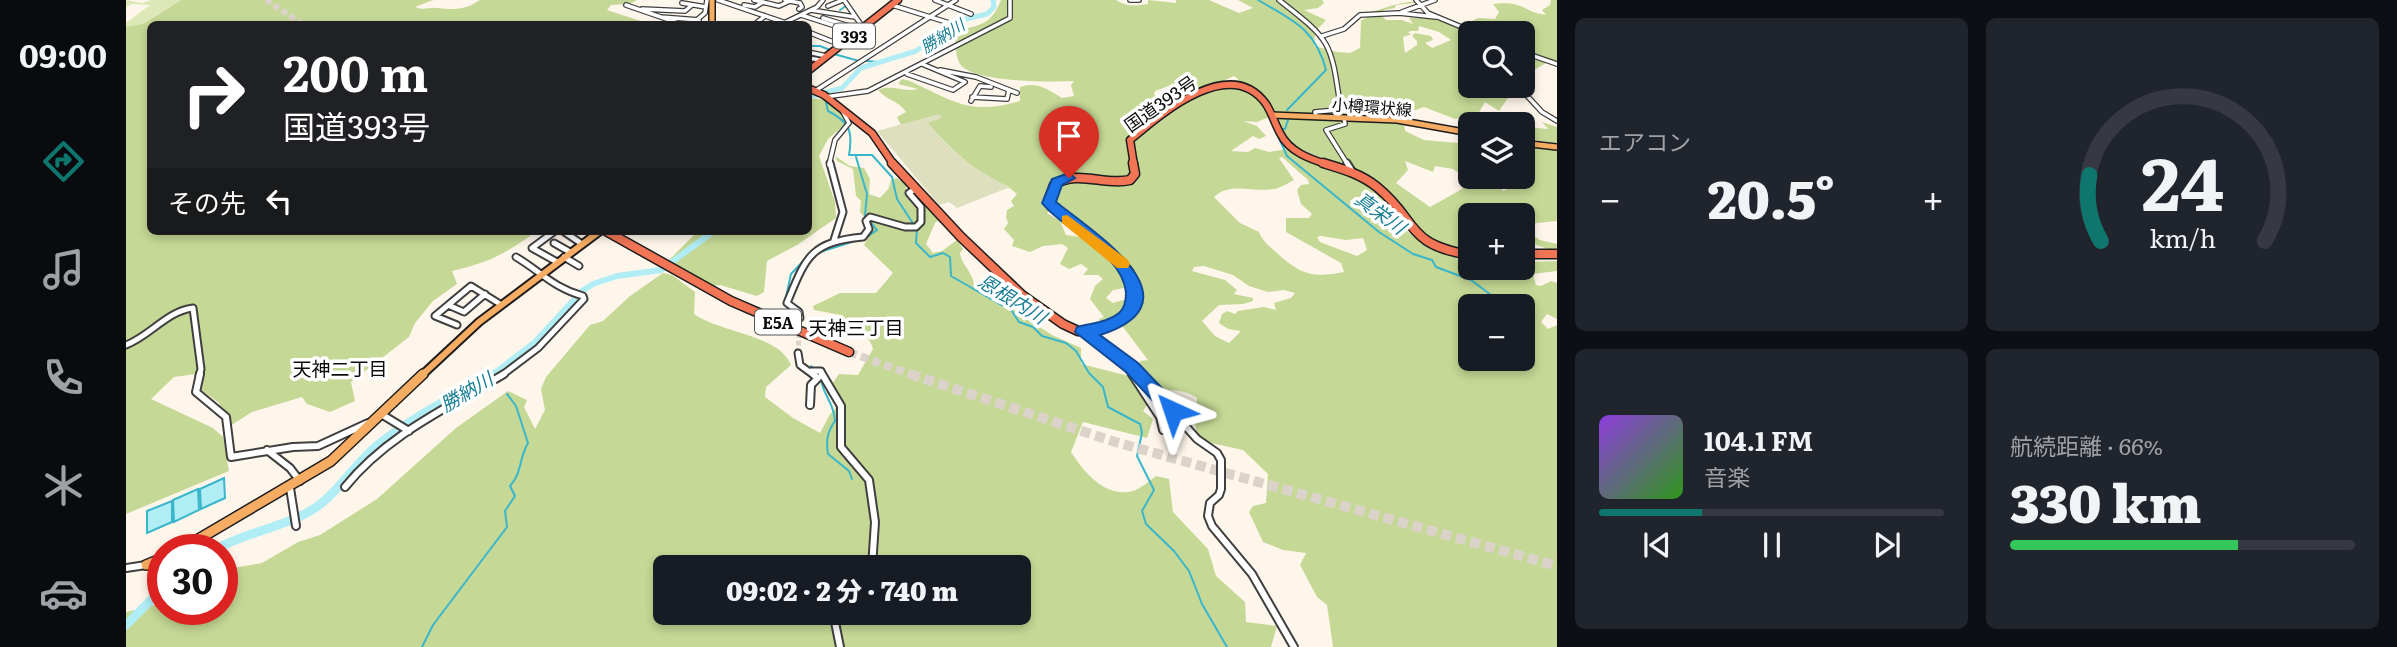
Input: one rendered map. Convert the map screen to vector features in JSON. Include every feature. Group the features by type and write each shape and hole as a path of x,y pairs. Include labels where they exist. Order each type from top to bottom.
{"highway":[{"name":"393","path":"812,66 898,0"},
{"name":"国道393号","path":"1083,332 1099,330 1128,315 1134,303 1133,282 1120,261 1051,206 1049,200 1056,182 1075,177 1113,183 1130,180 1135,174 1130,140 1214,86 1233,85 1252,91 1265,101 1281,136 1291,147 1375,185 1418,236 1445,251 1458,254"},
{"path":"818,93 872,133 893,164 1008,283 1062,324 1083,332"},
{"name":"E5A","path":"615,235 709,288 850,352"},
{"path":"1535,254 1557,254"}],"main road":[{"path":"712,21 714,0"},
{"name":"小樽環状線","path":"1272,115 1411,122 1458,131"},
{"path":"1535,144 1557,146"},
{"path":"208,534 290,488 331,461 500,304 594,235"}],"street":[{"path":"682,3 706,6 714,0 755,7 765,2"},
{"path":"754,0 784,6 792,1"},
{"path":"785,0 802,5 799,9"},
{"path":"791,21 823,0"},
{"path":"828,6 844,0 861,29"},
{"path":"934,0 971,13"},
{"path":"818,93 956,0"},
{"path":"818,93 868,91 906,74 1010,18 1010,0"},
{"path":"1131,0 1139,0"},
{"path":"1279,0 1308,20 1322,36 1335,65 1340,105 1337,110 1315,112 1316,117"},
{"path":"1416,0 1436,17 1458,26"},
{"path":"1399,13 1435,0"},
{"path":"626,5 670,21"},
{"path":"639,9 685,11 692,5"},
{"path":"731,5 731,16"},
{"path":"892,5 959,26"},
{"path":"659,18 665,16 699,20 705,13 706,6"},
{"path":"744,6 746,16"},
{"path":"744,6 778,21"},
{"path":"761,21 781,9"},
{"path":"811,9 855,17"},
{"path":"810,19 822,12"},
{"path":"1322,36 1343,29 1360,15 1399,13 1436,17"},
{"path":"801,15 827,24 861,29"},
{"path":"827,24 836,15"},
{"path":"824,18 861,29"},
{"path":"853,24 861,29"},
{"path":"812,32 817,28"},
{"path":"812,35 841,45"},
{"path":"812,53 826,56"},
{"path":"1535,56 1557,64"},
{"path":"812,59 820,61"},
{"path":"922,65 976,77 1017,93"},
{"path":"906,74 928,78 935,85 953,90 965,82 945,77 940,70"},
{"path":"989,98 991,85"},
{"path":"971,99 980,86 991,85"},
{"path":"971,99 1007,99 1009,90"},
{"path":"1529,98 1542,112 1557,121"},
{"path":"834,240 842,212 828,166 835,140 846,129 849,121 843,112"},
{"path":"1344,118 1345,124 1326,131 1354,174"},
{"path":"800,317 799,312 787,303 803,265 834,240 863,237 869,229 866,221 870,217 898,223 905,228 916,228 920,222 921,208 909,193 916,188"},
{"path":"550,235 532,248 564,257 579,266"},
{"path":"569,235 582,244"},
{"path":"554,243 564,257"},
{"path":"345,487 355,473 407,429 474,392 533,354 563,325 584,299 583,296 552,284 544,279 543,272 516,257"},
{"path":"457,325 435,316 471,286 500,304"},
{"path":"448,305 464,312 485,294"},
{"path":"126,345 154,331 185,308 193,307 201,369 196,392 226,417 231,457 267,450 318,446 359,425 374,421"},
{"path":"1083,332 1137,372 1197,439 1217,453 1221,460 1221,489 1219,495 1210,503 1208,516 1212,526 1252,574 1294,647"},
{"path":"798,353 800,365 821,371 827,386 841,406 841,447 869,480 874,512 873,555"},
{"path":"1121,360 1160,417 1163,430"},
{"path":"810,405 811,385 818,379 811,370"},
{"path":"381,414 407,429"},
{"path":"267,450 290,468 300,481"},
{"path":"290,488 296,526"},
{"path":"126,568 146,565"},
{"path":"836,625 840,647"}],"green space":[{"path":"126,0 142,3 151,0 181,0 144,23 126,43 126,23 150,5 132,4 126,7"},
{"path":"181,0 433,0 415,7 448,9 464,7 480,0 637,0 629,4 611,5 607,10 641,21 148,21"},
{"path":"1001,0 1116,0 1136,5 1148,4 1148,0 1176,3 1176,0 1209,0 1239,13 1253,8 1238,0 1322,0 1324,3 1318,8 1304,10 1326,20 1315,32 1314,46 1350,53 1360,48 1361,20 1367,18 1364,13 1398,4 1422,2 1396,5 1395,8 1384,10 1381,15 1386,20 1402,20 1413,24 1409,18 1428,18 1458,25 1458,98 1508,98 1499,111 1485,102 1479,112 1458,112 1458,118 1455,119 1424,107 1403,115 1405,131 1424,140 1458,143 1458,172 1435,166 1433,172 1405,161 1408,170 1396,183 1430,207 1462,189 1535,189 1535,147 1557,148 1557,221 1535,224 1535,203 1458,203 1458,250 1431,242 1360,173 1295,147 1281,128 1269,103 1252,89 1238,83 1234,76 1182,99 1185,87 1171,85 1155,91 1154,94 1160,103 1170,106 1162,111 1159,118 1128,137 1126,143 1132,173 1128,178 1064,176 1054,180 1041,202 1050,210 1047,213 1060,221 1066,235 1087,238 1124,268 1129,287 1113,290 1106,298 1113,303 1123,300 1130,303 1119,311 1117,319 1101,324 1099,319 1104,317 1090,299 1095,286 1103,279 1098,275 1083,275 1088,269 1081,264 1069,269 1060,264 1068,248 1062,244 1043,246 1030,252 1012,246 1014,240 1004,229 1008,223 1007,210 1014,206 1011,201 1017,194 979,172 945,142 927,122 939,115 901,125 897,117 906,112 878,90 918,89 898,84 902,79 975,107 1020,101 1020,87 1026,85 1042,87 1062,98 1074,96 1071,85 1074,81 996,78 980,75 960,64 954,31 983,23 993,15","holes":["1419,26 1439,32 1451,40 1432,48 1425,43 1433,40 1431,36 1415,33 1412,36 1417,45 1405,53 1403,37 1412,34 1408,33 1410,31 1418,31"]},
{"path":"1551,0 1557,0 1557,63 1548,62 1535,69 1535,21 1472,21 1478,18 1495,19 1499,12 1493,4 1503,3 1518,5 1546,15 1542,10 1550,5"},
{"path":"147,21 147,235 531,235 497,256 452,271 457,284 433,301 415,323 409,337 351,382 355,401 330,412 307,404 302,397 252,412 227,428 219,403 200,389 203,373 174,377 151,399 213,428 223,437 229,471 126,514 126,27"},
{"path":"1227,86 1254,94 1269,117 1257,122 1243,121 1257,126 1266,136 1259,139 1253,136 1231,151 1248,152 1255,148 1269,152 1288,149 1366,181 1408,232 1433,248 1458,258 1458,280 1535,280 1536,285 1541,286 1551,281 1557,283 1557,319 1547,314 1541,322 1548,329 1557,325 1557,647 1333,647 1327,605 1317,597 1300,565 1306,553 1283,550 1263,542 1249,512 1253,506 1266,503 1268,474 1243,450 1206,442 1197,436 1194,418 1180,417 1180,414 1186,412 1186,405 1197,407 1197,398 1156,386 1139,372 1140,361 1148,360 1120,323 1138,303 1135,277 1128,266 1054,203 1060,184 1116,186 1134,183 1135,140 1202,94","holes":["1282,157 1308,180 1309,184 1301,185 1297,190 1301,204 1312,214 1309,218 1286,218 1286,232 1341,263 1344,272 1323,275 1307,273 1293,266 1269,246 1259,232 1240,223 1214,197 1220,192 1235,188 1267,190 1294,180 1279,158","1317,237 1346,240 1363,238 1367,250 1357,256 1320,242","1204,266 1233,275 1249,286 1268,292 1284,290 1295,293 1291,298 1274,303 1276,310 1264,307 1238,311 1235,314 1227,311 1222,314 1219,323 1228,329 1241,331 1229,343 1215,336 1202,321 1219,305 1243,304 1253,301 1253,298 1234,294 1237,290 1225,280 1192,271 1194,267"]},
{"path":"812,98 833,100 835,108 849,121 828,139 819,156 835,202 836,218 812,235"},
{"path":"939,114 942,118 928,123 946,143 975,168 1010,187 957,208 949,202 939,205 877,131"},
{"path":"1542,122 1557,127 1557,143 1535,140 1535,128 1548,129"},
{"path":"835,156 850,166 864,168 870,179 869,194 880,198 889,188 891,180 897,178 906,184 906,195 914,206 928,204 941,218 935,223 926,244 933,253 942,251 957,240 963,249 961,258 974,284 984,282 990,288 1007,292 1011,298 1005,304 1052,335 1081,348 1081,364 1129,376 1147,405 1143,411 1153,419 1147,438 1083,422 1071,452 1096,482 1113,491 1133,491 1156,476 1169,479 1173,512 1208,549 1216,576 1245,602 1246,622 1277,626 1271,647 126,647 126,612 147,607 147,625 238,625 238,567 262,563 298,542 320,535 377,499 456,428 508,391 527,400 524,407 535,429 545,410 541,389 546,377 590,325 603,321 630,296 663,273 672,275 695,292 694,314 719,326 762,340 784,355 791,365 766,387 765,397 793,418 820,433 835,410 836,402 826,393 839,374 858,375 873,349 868,339 862,335 842,334 837,325 841,315 814,310 813,306 840,293 876,293 893,273 864,245 872,230 860,212 861,201 856,196 853,169 837,161"},
{"path":"694,235 811,235 767,261 764,292 757,296 720,285 711,286 666,263"},
{"path":"1535,237 1557,244 1557,250 1535,244"},
{"path":"1557,261 1557,271 1535,274 1535,262"}],"water":[{"path":"224,478 225,498 201,509 200,489"},
{"path":"198,489 199,510 174,522 173,500"},
{"path":"172,501 172,522 147,533 147,511"}],"waterway":[{"name":"勝納川","path":"812,96 842,88 861,68 916,51 958,21 987,14 994,7 993,0"},
{"name":"真栄川","path":"1258,0 1292,20 1309,35 1322,56 1326,70 1287,110"},
{"path":"840,10 846,6"},
{"path":"812,46 830,50"},
{"path":"834,54 859,61"},
{"name":"勝納川","path":"866,61 878,62"},
{"name":"恩根内川","path":"826,102 828,111 841,119 848,128 849,155 872,155 892,177 897,199 914,225"},
{"name":"真栄川","path":"1282,129 1285,129 1288,120"},
{"name":"真栄川","path":"1275,129 1287,156 1379,232 1413,254 1432,260 1436,267 1471,280 1490,294"},
{"path":"856,157 867,194 865,215 877,230 867,237"},
{"name":"恩根内川","path":"917,229 916,243 930,257 943,253 950,257 951,276 1012,311 1019,322 1033,327 1042,336 1066,343 1076,351 1089,373 1103,387 1108,407 1140,424 1142,433 1137,456 1154,490 1142,511 1146,524 1174,551 1189,571 1202,604 1227,647"},
{"name":"勝納川","path":"493,375 535,342 582,291 593,284 617,276 661,270 709,235"},
{"path":"820,252 858,240"},
{"path":"786,297 791,274 808,256"},
{"path":"792,304 800,308 802,317"},
{"name":"勝納川","path":"238,539 294,519 318,506 371,451 392,434 493,375"},
{"path":"821,379 835,421 828,437 828,454 849,471 852,479"},
{"path":"422,647 433,625 507,527 505,511 515,496 510,486 517,476 528,443 516,406 507,394"},
{"name":"勝納川","path":"126,625 147,604"}],"tunnel":[{"path":"266,0 298,21"},
{"path":"798,353 800,318"},
{"path":"849,352 915,376"},
{"path":"910,374 1112,441 1557,566"}],"slow traffic":[{"path":"1067,220 1123,264"}],"district":[{"name":"天神三丁目","path":"856,327"},
{"name":"天神二丁目","path":"340,368"}],"route":[{"path":"1069,178 1056,182 1049,203 1120,261 1133,282 1134,303 1128,315 1099,330 1083,332 1137,372 1173,411"}]}
